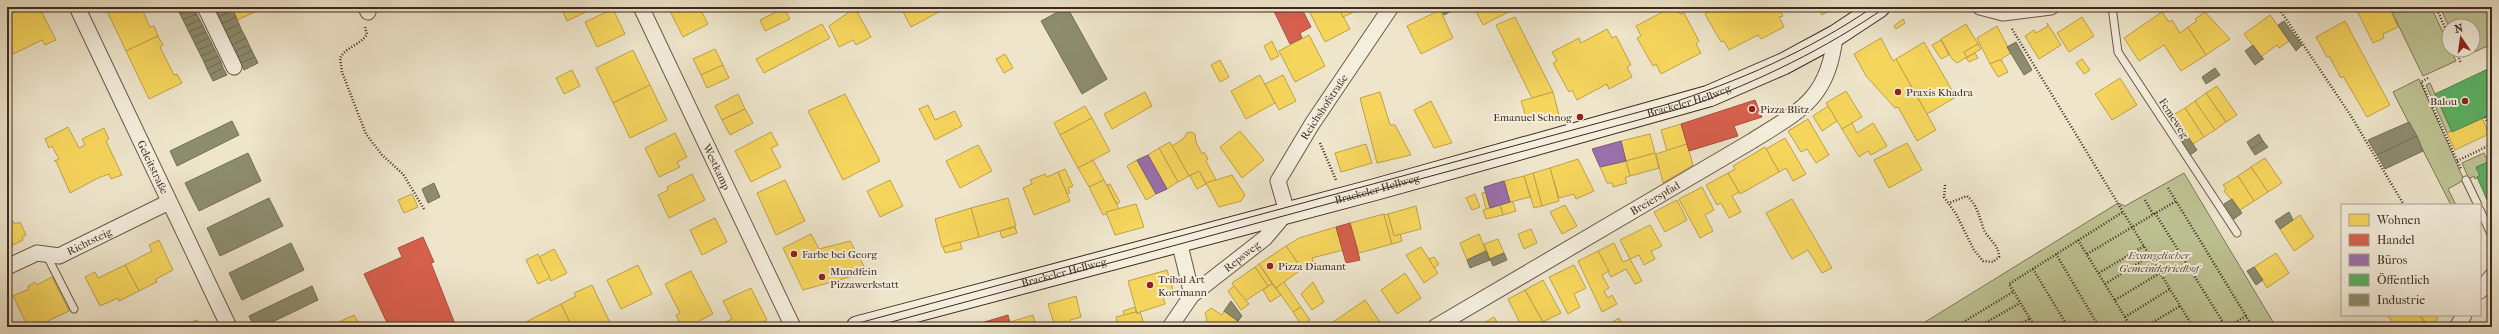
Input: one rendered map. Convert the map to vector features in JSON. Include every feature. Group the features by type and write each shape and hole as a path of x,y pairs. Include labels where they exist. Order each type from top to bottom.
{"main road":[{"name":"Brackeler Hellweg","path":"857,327 1286,212 1709,96 1783,64 1835,36 1879,7"}],"street":[{"name":"Geleitstraße","path":"77,7 229,327"},
{"path":"205,7 234,67"},
{"name":"Westkamp","path":"641,7 793,327"},
{"name":"Reichshofstraße","path":"1286,212 1278,181 1308,130 1391,7"},
{"path":"1980,7 2003,13 2052,7"},
{"name":"Breierspfad","path":"1435,327 1752,142 1794,115 1812,99 1828,74 1833,56 1835,36"},
{"name":"Richtsteig","path":"7,267 37,253 59,256 169,202"},
{"name":"Repsweg","path":"1170,327 1192,295 1265,238 1286,212"},
{"path":"1179,241 1192,295"},
{"path":"2481,290 2492,276"},
{"path":"2457,327 2463,316"}],"lane":[{"name":"Femeweg","path":"2112,7 2118,52 2237,233"},
{"path":"2466,180 2478,204"},
{"path":"2481,212 2492,236"},
{"path":"46,254 74,310"}],"path":[{"path":"2278,7 2350,116 2403,204"},
{"path":"2436,7 2441,19"},
{"path":"367,9 363,23 367,34 342,54 339,62 366,134 382,155 402,174 424,210"},
{"path":"2003,13 2193,327"},
{"path":"2459,58 2461,63"},
{"path":"2428,78 2421,82 2466,180"},
{"path":"2485,116 2492,131"},
{"path":"1308,130 1317,135 1336,180"},
{"path":"2458,161 2492,144"},
{"path":"1944,185 1944,197 1949,203 1974,250 1983,261 1993,262 1999,257 1999,250 1985,230 1974,202 1967,196 1949,203"},
{"path":"2168,188 2253,327"},
{"path":"2145,200 2226,327 2246,316"},
{"path":"2086,254 2176,201"},
{"path":"2034,327 2009,284 2123,212"},
{"path":"2078,240 2131,327"},
{"path":"2098,274 2144,246"},
{"path":"2056,254 2099,327"},
{"path":"2105,284 2150,256"},
{"path":"2033,269 2068,327"},
{"path":"2115,300 2160,273"},
{"path":"2125,317 2170,289"},
{"path":"1955,327 2013,292"},
{"path":"1978,327 2020,303"},
{"path":"2145,327 2180,306"},
{"path":"2015,327 2029,319"},
{"path":"2182,327 2190,322"}],"green space":[{"path":"2440,7 2492,7 2492,44 2481,49 2481,18 2445,18"},
{"path":"2433,11 2441,28 2441,58 2455,58 2456,61 2423,76 2392,12"},
{"path":"2419,79 2464,180 2448,189 2456,204 2450,204 2393,92"},
{"path":"2430,83 2452,131 2447,133 2426,85"},
{"path":"2484,153 2488,162 2476,167 2480,175 2475,179 2474,176 2469,179 2462,163"},
{"name":"Evangelischer Gemeindefriedhof","path":"2184,173 2276,327 1917,327 2118,203 2125,206"}],"building: Wohnen":[{"path":"7,7 10,7 13,13 19,10 17,7 39,7 56,40 45,45 42,40 7,57"},
{"path":"105,7 141,7 150,27 154,26 158,36 126,51"},
{"path":"231,7 253,7 255,12 237,20"},
{"path":"561,7 584,7 586,12 567,21"},
{"path":"668,7 699,7 708,24 683,37"},
{"path":"948,7 911,27 901,8"},
{"path":"1316,7 1338,7 1350,29 1325,42 1309,11"},
{"path":"1338,7 1364,7 1343,17"},
{"path":"1474,7 1513,7 1514,9 1483,25"},
{"path":"1672,7 1676,7 1680,14 1684,13 1699,41 1696,44 1701,53 1661,74 1656,64 1653,66 1637,38 1641,36 1636,26"},
{"path":"1706,7 1778,7 1783,16 1779,17 1784,27 1761,39 1758,35 1729,50 1724,41 1721,42 1705,14 1709,12"},
{"path":"1818,7 1835,7 1822,15"},
{"path":"2365,7 2389,7 2398,27 2383,34 2384,38 2373,43 2357,11"},
{"path":"784,8 790,19 765,31 760,20"},
{"path":"855,8 871,37 856,45 853,40 839,47 829,26"},
{"path":"613,9 625,34 597,47 585,22"},
{"path":"1440,10 1453,38 1421,54 1407,26"},
{"path":"2162,12 2169,22 2172,20 2180,33 2188,27 2206,55 2181,71 2164,45 2139,61 2124,38"},
{"path":"2205,12 2230,39 2206,55 2188,27 2197,21 2195,19"},
{"path":"2270,15 2289,41 2279,48 2277,45 2262,56 2264,60 2244,34"},
{"path":"1515,17 1553,92 1532,98 1496,25"},
{"path":"2082,17 2094,36 2069,52 2057,33"},
{"path":"1903,19 1905,23 1896,29 1894,26"},
{"path":"2345,21 2390,105 2367,117 2343,76 2341,78 2329,56 2327,57 2316,37"},
{"path":"2047,23 2061,45 2039,59 2025,36 2034,30 2036,33 2048,26"},
{"path":"822,24 830,38 764,73 756,59"},
{"path":"1966,24 1978,44 1964,52 1967,57 1957,63 1952,59 1941,39"},
{"path":"1997,26 2011,53 2001,59 2002,61 1999,60 1990,64 1977,38"},
{"path":"1607,29 1612,38 1616,36 1631,65 1627,67 1632,77 1609,89 1607,84 1577,100 1572,90 1569,92 1553,63 1557,61 1552,52 1579,38 1581,43"},
{"path":"1309,35 1325,66 1295,82 1279,51"},
{"path":"158,36 163,45 160,47 174,75 177,74 182,83 149,99 126,51"},
{"name":"Praxis Khadra","path":"1881,38 1893,61 1896,59 1936,130 1917,141 1898,107 1895,108 1866,76 1854,54"},
{"path":"1941,40 1949,55 1941,59 1932,45"},
{"path":"1272,41 1279,56 1271,60 1264,46"},
{"path":"1924,42 1956,97 1927,114 1896,59"},
{"path":"1978,44 1981,49 1967,57 1964,52"},
{"path":"715,49 723,65 701,75 693,59"},
{"path":"633,50 650,85 613,103 596,68"},
{"path":"1975,53 1978,58 1969,62 1966,58"},
{"path":"1005,54 1013,68 1004,73 996,59"},
{"path":"2082,59 2090,70 2084,74 2076,63"},
{"path":"1220,60 1229,77 1220,82 1211,65"},
{"path":"1999,60 2002,61 2008,72 1998,77 1990,64"},
{"path":"723,65 729,78 707,88 701,75"},
{"path":"572,70 580,86 564,94 556,78"},
{"path":"1260,75 1275,103 1246,119 1231,91"},
{"path":"1283,75 1296,101 1279,110 1265,84"},
{"path":"2120,78 2137,105 2112,120 2095,94"},
{"path":"650,85 667,120 630,138 613,103"},
{"path":"2217,86 2237,115 2226,122 2206,93"},
{"path":"1846,91 1862,117 1842,129 1826,103"},
{"path":"1145,92 1152,106 1112,129 1104,114"},
{"path":"1380,92 1390,125 1395,125 1411,155 1377,163 1360,98"},
{"path":"1553,92 1559,115 1528,123 1521,101"},
{"path":"2206,93 2226,122 2215,130 2195,101"},
{"path":"738,94 745,109 722,120 715,106"},
{"path":"845,94 880,161 843,180 808,111"},
{"path":"1431,101 1452,143 1434,148 1414,110"},
{"path":"2195,101 2215,130 2204,137 2185,108"},
{"path":"928,105 935,120 955,111 962,126 935,140 919,109"},
{"path":"1085,106 1092,118 1060,135 1054,123"},
{"path":"1828,106 1837,121 1822,131 1813,116"},
{"path":"2185,108 2204,137 2193,144 2173,115"},
{"path":"745,109 753,123 730,135 722,120"},
{"path":"1092,118 1110,151 1078,168 1060,135"},
{"path":"2482,118 2489,134 2455,150 2447,133"},
{"path":"1808,119 1829,155 1816,163 1807,149 1801,152 1788,131"},
{"path":"1852,123 1857,133 1873,123 1887,146 1871,155 1868,151 1859,157 1842,129"},
{"path":"1681,124 1687,144 1667,151 1661,130"},
{"path":"68,127 79,148 85,145 82,139 104,128 109,139 106,141 122,175 111,179 109,174 98,178 70,193 56,161 54,161 59,159 52,146 49,148 45,139"},
{"path":"1240,131 1264,160 1242,178 1220,147"},
{"path":"771,132 778,145 771,148 781,167 751,182 735,151"},
{"path":"1191,132 1195,134 1196,142 1202,154 1204,152 1208,159 1206,161 1216,180 1206,183 1199,171 1189,176 1172,146 1183,139 1187,133"},
{"path":"675,133 687,157 677,162 680,167 659,177 645,148"},
{"path":"1650,134 1655,153 1626,161 1621,141"},
{"path":"1785,138 1806,174 1793,181 1786,168 1779,172 1766,149"},
{"path":"1170,142 1189,176 1178,182 1159,148"},
{"path":"1907,143 1922,170 1889,188 1874,160"},
{"path":"1366,144 1372,163 1341,172 1335,153"},
{"path":"1687,144 1693,165 1663,183 1656,154"},
{"path":"978,145 992,171 960,188 946,161"},
{"path":"1765,147 1779,172 1740,194 1728,173 1735,169 1733,166"},
{"path":"1159,148 1178,182 1167,189 1148,155"},
{"path":"1655,153 1659,168 1630,176 1626,161"},
{"path":"2265,158 2282,183 2268,192 2251,167"},
{"path":"1578,159 1594,191 1576,199 1574,194 1559,198 1550,168"},
{"path":"1093,160 1104,180 1089,187 1078,168"},
{"path":"1137,160 1156,194 1146,200 1127,166"},
{"path":"1626,161 1630,176 1625,178 1627,183 1613,187 1612,183 1607,183 1600,167"},
{"path":"2251,167 2268,192 2254,201 2238,176"},
{"path":"1550,168 1559,201 1542,206 1533,173"},
{"path":"1065,169 1073,186 1068,188 1070,193 1067,194 1058,172"},
{"path":"1199,171 1206,184 1197,189 1190,176"},
{"path":"1058,172 1070,201 1034,215 1023,188 1032,184 1030,180 1045,174 1047,177"},
{"path":"1533,173 1542,206 1534,208 1524,176"},
{"path":"1728,173 1739,192 1732,196 1741,212 1729,218 1721,203 1717,205 1706,185"},
{"path":"692,174 705,200 669,218 658,195 668,190 667,187"},
{"path":"1232,175 1245,195 1241,201 1219,207 1206,183"},
{"path":"1524,176 1530,197 1510,202 1504,181"},
{"path":"2238,176 2254,201 2240,210 2224,191 2226,189 2223,185"},
{"path":"785,180 805,221 776,235 757,193"},
{"path":"890,180 903,206 880,217 867,191"},
{"path":"1104,180 1119,209 1103,215 1089,187"},
{"path":"1110,184 1120,202 1117,204 1107,185"},
{"path":"1702,187 1714,210 1705,215 1713,231 1700,238 1679,199"},
{"path":"1486,192 1490,208 1486,209 1482,193"},
{"path":"412,194 418,207 404,213 398,200"},
{"path":"1475,194 1480,207 1472,210 1466,198"},
{"path":"1008,198 1016,226 979,237 971,208"},
{"path":"1792,199 1832,268 1822,273 1808,250 1792,259 1766,213"},
{"path":"1677,200 1687,220 1665,232 1654,212"},
{"path":"1513,202 1516,211 1503,215 1500,205"},
{"path":"1136,204 1144,227 1115,235 1106,212"},
{"path":"1500,205 1503,215 1486,219 1483,210"},
{"path":"1565,205 1577,226 1562,234 1550,212"},
{"path":"1416,206 1421,229 1394,236 1388,214"},
{"path":"971,208 979,237 942,247 935,219"},
{"path":"1384,214 1392,244 1359,253 1350,223"},
{"path":"1388,214 1394,236 1400,234 1402,241 1392,244 1384,215"},
{"path":"2300,215 2314,237 2294,251 2280,229"},
{"path":"715,218 727,242 702,255 690,230"},
{"path":"13,221 15,224 20,222 26,235 22,237 23,240 7,248 7,224"},
{"path":"1650,225 1662,246 1651,251 1655,259 1644,265 1639,255 1630,259 1620,240"},
{"path":"1015,227 1017,233 1002,238 1000,231"},
{"path":"1336,227 1343,250 1312,258 1314,264 1302,269 1286,246 1299,238"},
{"path":"1531,229 1537,243 1524,249 1518,234"},
{"path":"811,234 819,249 850,241 867,272 803,290 783,248"},
{"path":"1479,234 1486,251 1467,260 1460,243"},
{"path":"1498,239 1504,253 1490,259 1484,244"},
{"path":"159,240 173,270 156,279 157,282 139,291 125,265 152,251 149,245"},
{"path":"960,242 962,249 945,253 943,247"},
{"path":"1614,243 1623,262 1630,259 1642,281 1635,284 1626,269 1611,277 1598,251"},
{"path":"1286,246 1302,269 1276,288 1259,264"},
{"path":"1421,247 1438,273 1424,283 1406,255"},
{"path":"554,249 567,273 551,281 539,257"},
{"path":"1598,251 1609,271 1602,275 1609,288 1604,291 1608,298 1612,295 1617,304 1602,312 1578,261"},
{"path":"2276,253 2289,273 2267,288 2254,267"},
{"path":"538,254 550,278 538,284 526,260"},
{"path":"1434,257 1439,264 1434,268 1429,259"},
{"path":"1259,264 1272,284 1268,286 1255,267"},
{"path":"125,265 139,291 119,301 118,298 100,306 85,277 95,272 98,278"},
{"path":"638,265 652,294 621,309 607,280"},
{"path":"1574,265 1586,288 1574,294 1580,307 1568,314 1549,277"},
{"path":"1255,267 1268,286 1245,301 1232,283"},
{"path":"1167,270 1174,293 1163,296 1165,304 1137,313 1128,281"},
{"path":"691,271 713,314 687,327 682,327 676,315 680,313 665,284"},
{"path":"1405,273 1421,298 1397,314 1381,290"},
{"path":"52,277 69,311 35,327 28,327 13,296 29,289 28,286 35,282 37,285"},
{"path":"1543,280 1561,313 1543,322 1525,290"},
{"path":"1284,282 1301,307 1293,312 1276,288"},
{"path":"1313,282 1324,302 1312,310 1301,294"},
{"path":"1272,284 1281,295 1270,302 1263,290"},
{"path":"592,285 612,327 572,327 561,304 576,296 574,293"},
{"path":"1234,286 1249,304 1241,310 1228,291"},
{"path":"751,288 767,320 753,327 724,327 723,323 732,319 723,301"},
{"path":"1525,290 1543,322 1534,327 1522,327 1508,299"},
{"path":"1076,296 1081,317 1070,320 1071,324 1055,327 1048,304"},
{"path":"1365,300 1382,325 1379,327 1326,327"},
{"path":"561,304 572,327 521,327 520,325"},
{"path":"1135,307 1136,312 1124,315 1123,311"},
{"path":"1301,307 1310,320 1302,326 1293,312"},
{"path":"1211,308 1222,315 1224,311 1238,321 1234,327 1202,327 1207,320 1205,313"},
{"path":"1136,312 1137,314 1140,312 1145,327 1118,327 1116,317"},
{"path":"354,315 360,327 330,327 330,326"},
{"path":"1033,315 1036,327 1011,327 1010,322"},
{"path":"2388,316 2420,316 2428,327 2397,327"},
{"path":"2421,316 2436,316 2438,319 2429,327"},
{"path":"1494,317 1500,327 1477,327"},
{"path":"1619,318 1624,327 1611,327 1609,324"},
{"path":"197,320 200,327 187,327 186,324"}],"building: Handel":[{"path":"1272,7 1301,7 1311,27 1300,33 1302,38 1290,44"},
{"path":"1755,100 1762,117 1734,126 1738,136 1689,151 1681,124"},
{"path":"1350,223 1360,260 1346,263 1336,227"},
{"path":"423,237 434,262 431,263 455,324 448,327 389,327 364,274 402,257 398,248"},
{"path":"1008,315 1011,327 982,327 981,323"}],"building: Büros":[{"path":"1621,141 1626,161 1600,167 1592,149"},
{"path":"1148,155 1167,189 1156,194 1137,160"},
{"path":"1504,181 1510,202 1490,208 1484,187"}],"building: Öffentlich":[{"name":"Balou","path":"2492,67 2492,114 2452,132 2435,94"},
{"path":"2492,160 2491,209 2477,177 2480,175 2476,168"}],"building: Industrie":[{"path":"222,7 231,7 233,10 219,17 216,10"},
{"path":"1067,7 1107,79 1082,94 1041,21"},
{"path":"1440,7 1459,7 1444,15"},
{"path":"177,8 194,8 180,14"},
{"path":"194,8 197,14 183,20 180,14"},
{"path":"233,10 236,17 222,24 219,17"},
{"path":"197,14 200,20 186,26 183,20"},
{"path":"236,17 239,24 225,31 222,24"},
{"path":"200,20 203,26 189,32 186,26"},
{"path":"2284,21 2302,45 2296,51 2278,25"},
{"path":"239,24 242,31 229,38 225,31"},
{"path":"203,26 206,32 192,38 189,32"},
{"path":"242,31 246,38 232,45 229,38"},
{"path":"206,32 209,38 195,44 192,38"},
{"path":"209,38 212,44 198,50 195,44"},
{"path":"246,38 249,45 235,51 232,45"},
{"path":"2016,42 2032,70 2024,75 2007,47"},
{"path":"212,44 215,50 201,56 198,50"},
{"path":"249,45 252,51 238,57 235,51"},
{"path":"2253,45 2263,59 2255,65 2245,51"},
{"path":"215,50 218,56 204,62 201,56"},
{"path":"252,51 255,57 241,63 238,57"},
{"path":"218,56 221,62 207,69 204,62"},
{"path":"255,57 258,63 244,70 241,63"},
{"path":"221,62 223,68 210,75 207,69"},
{"path":"223,68 227,75 213,81 210,75"},
{"path":"2215,68 2220,75 2206,84 2202,77"},
{"path":"232,121 239,135 177,166 170,151"},
{"path":"2409,122 2417,136 2377,155 2368,140"},
{"path":"2259,134 2263,141 2251,149 2247,142"},
{"path":"2417,136 2423,151 2385,169 2377,155"},
{"path":"2188,137 2197,150 2190,155 2181,141"},
{"path":"2263,141 2268,147 2255,155 2251,149"},
{"path":"248,153 261,181 199,211 185,183"},
{"path":"434,183 440,197 428,203 422,189"},
{"path":"269,198 283,226 220,256 207,228"},
{"path":"2232,199 2242,213 2234,219 2224,204"},
{"path":"2289,212 2293,220 2280,229 2275,221"},
{"path":"291,243 304,270 242,300 229,273"},
{"path":"1486,251 1490,260 1470,268 1467,260"},
{"path":"1504,253 1507,260 1493,266 1490,259"},
{"path":"2254,267 2263,280 2256,285 2247,271"},
{"path":"312,286 318,300 262,327 254,327 249,316"},
{"path":"1231,301 1242,316 1238,321 1224,311"}],"tram line":[{"path":"844,327 1665,105 1720,86 1773,64 1824,38 1873,7"},
{"path":"873,327 1690,106 1741,86 1791,63 1839,37 1886,7"}],"place":[{"name":"Praxis Khadra","path":"1898,92"},
{"name":"Balou","path":"2465,101"},
{"name":"Pizza Blitz","path":"1752,109"},
{"name":"Emanuel Schnog","path":"1580,117"},
{"name":"Farbe bei Georg","path":"794,254"},
{"name":"Pizza Diamant","path":"1270,266"},
{"name":"Mundfein Pizzawerkstatt","path":"822,277"},
{"name":"Tribal Art Kortmann","path":"1150,285"}]}
